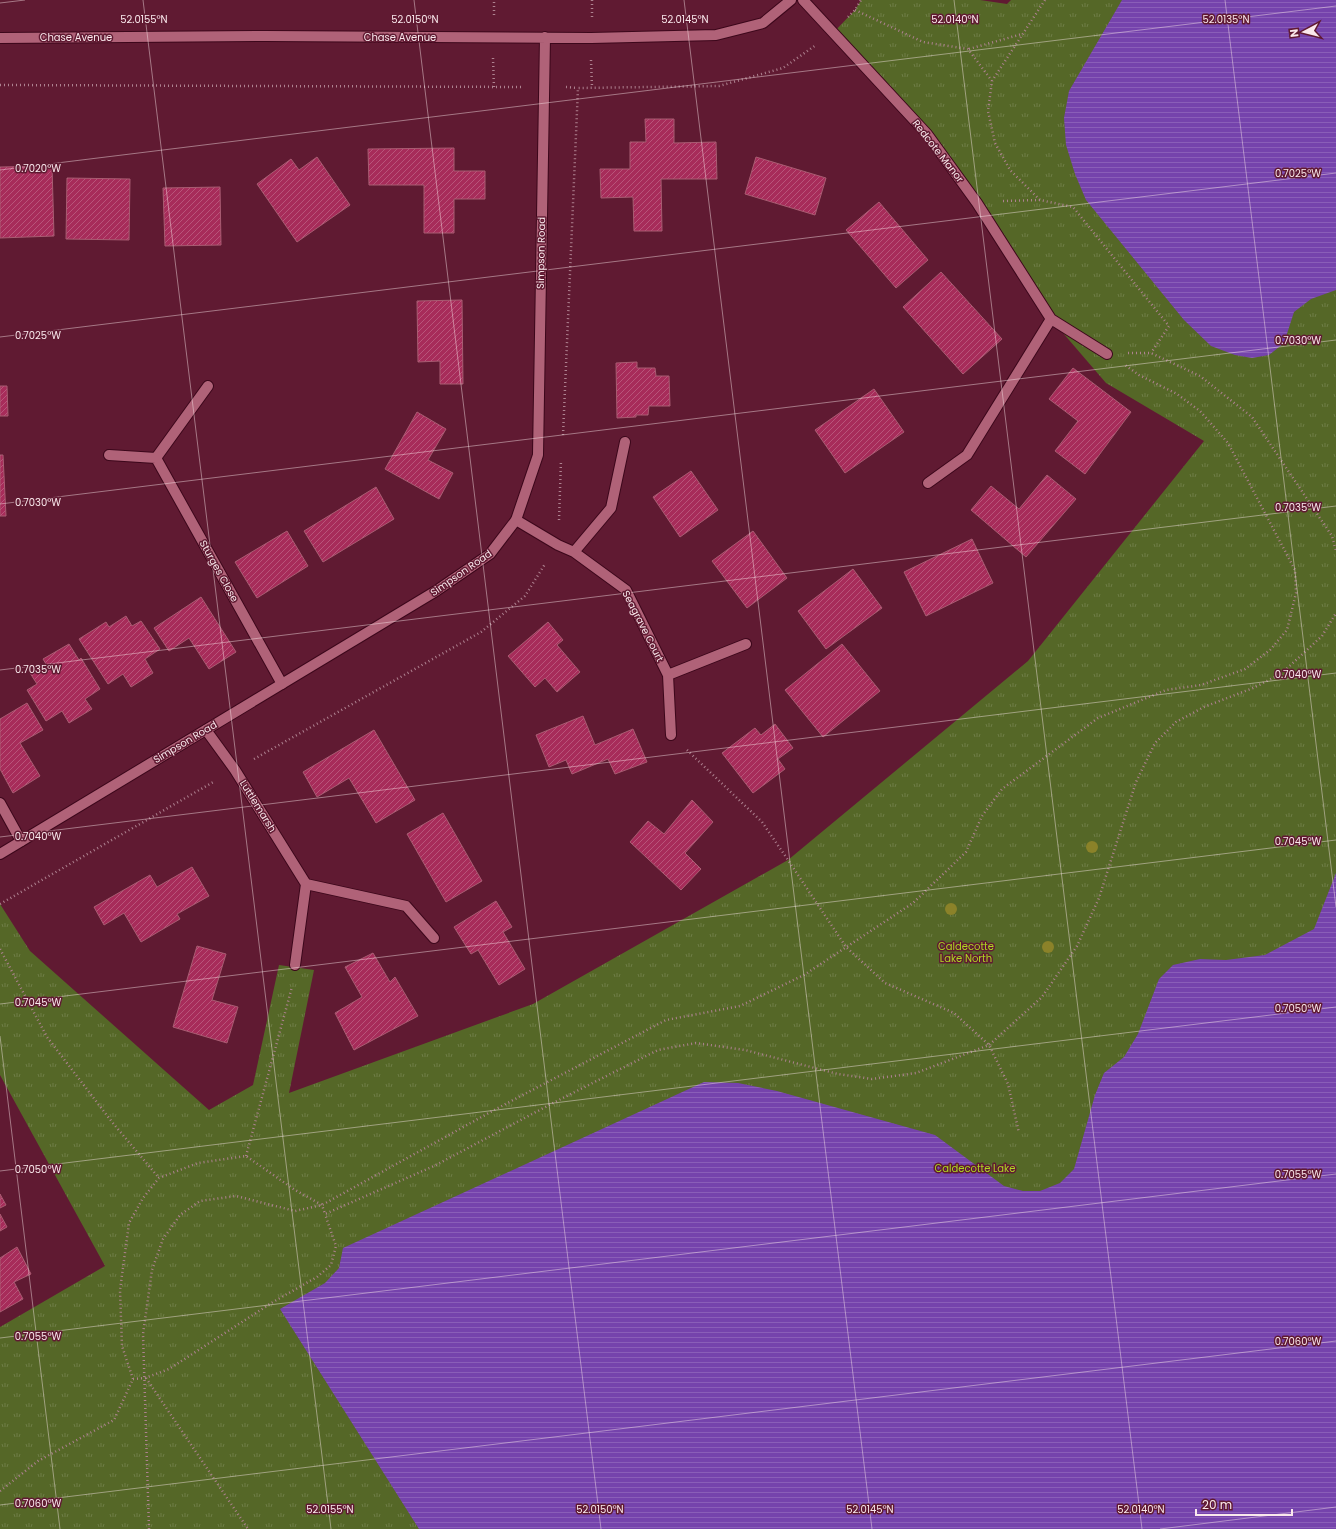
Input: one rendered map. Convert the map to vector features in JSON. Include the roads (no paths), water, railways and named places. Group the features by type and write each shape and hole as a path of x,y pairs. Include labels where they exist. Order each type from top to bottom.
{"street":[{"name":"Chase Avenue","path":"0,38 267,36 545,37 716,35 764,23 791,0"},
{"name":"Redcote Manor","path":"803,0 927,134 977,203 1051,318 1108,354"},
{"name":"Simpson Road","path":"0,854 436,591 490,554 516,520 538,455 545,37"},
{"path":"928,483 967,455 1051,318"},
{"path":"109,454 156,458 208,386"},
{"path":"574,552 611,508 625,442"},
{"name":"Sturges Close","path":"156,458 282,684"},
{"name":"Seagrave Court","path":"516,520 574,552 626,590 668,676 671,735"},
{"path":"668,676 746,644"},
{"name":"Luttlemarsh","path":"206,730 235,770 306,884"},
{"path":"0,803 21,841"},
{"path":"294,965 306,884 406,906 434,938"}],"park label":[{"name":"Caldecotte Lake North","path":"966,952"},
{"name":"Caldecotte Lake","path":"975,1168"}]}
